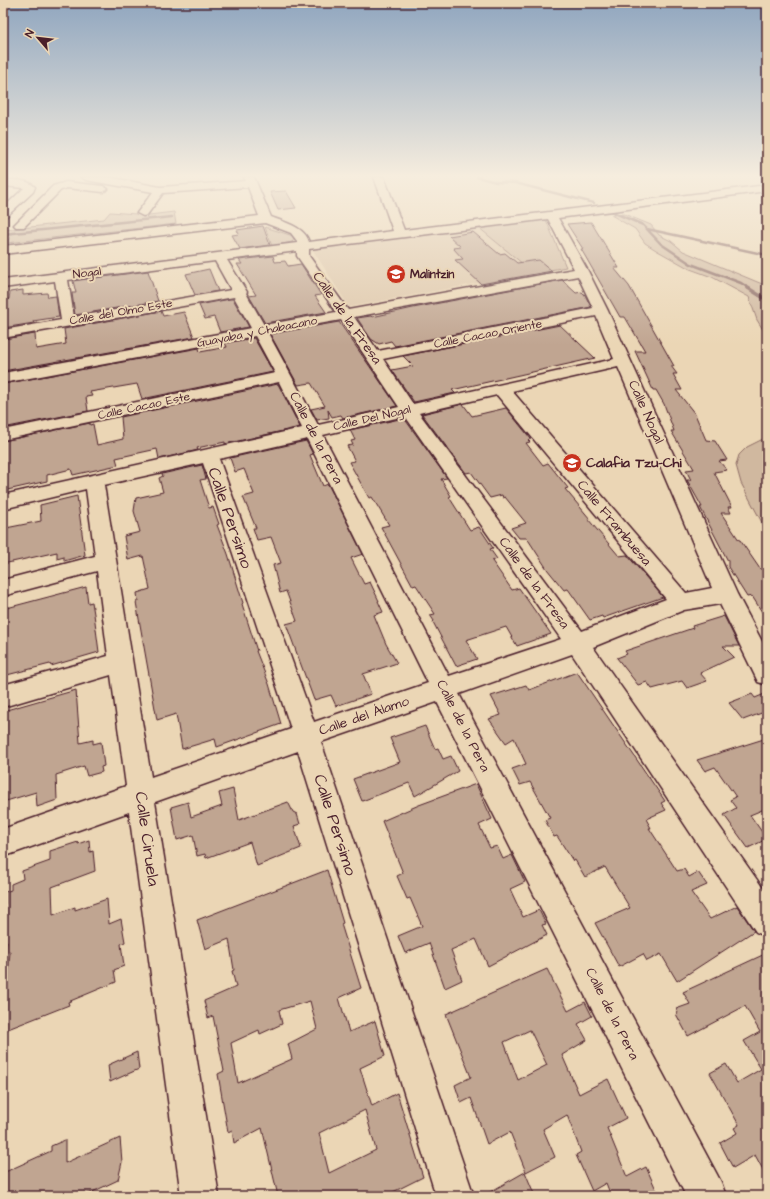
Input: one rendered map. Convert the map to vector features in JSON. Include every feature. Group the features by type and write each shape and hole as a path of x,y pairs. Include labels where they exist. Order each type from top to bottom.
{"street":[{"path":"3,250 148,233"},
{"path":"290,233 300,239 349,240"},
{"name":"Nogal","path":"3,284 219,256 300,239 349,240 408,233"},
{"name":"Calle Nogal","path":"561,233 582,271 601,311 726,594 767,675"},
{"name":"Calle de la Fresa","path":"300,239 303,256 374,356 409,410 577,643 767,921"},
{"name":"Calle de la Pera","path":"219,256 240,292 284,376 707,1196"},
{"name":"Guayaba y Chabacano","path":"3,378 260,332 582,271"},
{"path":"61,276 68,322"},
{"name":"Calle del Olmo Este","path":"3,334 240,292"},
{"name":"Calle Cacao Oriente","path":"374,356 601,311"},
{"name":"Calle Del Nogal","path":"3,502 624,361"},
{"name":"Calle Cacao Este","path":"3,435 284,376"},
{"name":"Calle Frambuesa","path":"501,389 681,602"},
{"name":"Calle Persimo","path":"209,455 306,736 455,1196"},
{"name":"Calle Ciruela","path":"94,481 200,1196"},
{"path":"3,588 106,561"},
{"name":"Calle del Álamo","path":"3,843 306,736 577,643 681,602 726,594"},
{"path":"3,696 121,662"}],"shaded area":[{"path":"3,233 96,233 7,243 11,235 3,236"},
{"path":"267,233 283,233 296,237 292,242 272,246"},
{"path":"428,233 485,233 534,273 349,307 311,247"},
{"path":"485,233 552,233 566,267 534,273"},
{"path":"638,233 657,233 671,241 683,251 767,286 767,336 757,320 749,297 712,277 690,269 645,243"},
{"path":"767,437 767,532 741,483 736,465 739,455 747,447"}],"building":[{"path":"266,233 270,245 240,249 232,235"},
{"path":"474,233 499,254 505,253 517,263 539,260 552,271 481,284 455,260 463,259 453,248 461,247 449,236"},
{"path":"573,233 598,233 619,268 614,268 629,286 674,366 671,366 677,374 673,374 682,390 676,390 695,414 706,440 715,441 727,460 719,461 727,470 714,472 732,507 728,507 731,513 721,513 760,569 767,568 767,620 752,596 747,597 728,567 728,561 687,480 691,480 686,470 694,469 671,431 674,431 664,404 656,390 653,390 635,351 645,351 625,317 620,317 581,249 583,249"},
{"path":"273,256 275,262 285,261 288,266 301,264 321,295 315,296 326,312 265,323 249,296 256,295 237,264 242,264 239,260"},
{"path":"209,269 218,291 195,295 186,274"},
{"path":"148,271 158,301 75,315 72,293 76,293 73,281"},
{"path":"562,280 576,293 582,292 591,307 395,346 391,341 379,344 371,339 357,318 372,317"},
{"path":"23,290 23,295 47,293 48,297 56,296 59,317 3,328 3,300 9,299 10,292"},
{"path":"233,299 249,327 220,332 214,317 205,319 199,305"},
{"path":"161,311 163,316 184,312 194,337 3,371 3,339 35,334 36,349 66,344 64,329"},
{"path":"339,322 397,406 343,418 341,415 332,417 328,410 329,418 317,420 311,409 325,406 311,383 298,385 270,334"},
{"path":"560,325 595,358 452,390 455,393 414,402 392,370 413,366 403,356"},
{"path":"254,338 273,372 142,399 137,384 90,392 92,396 86,397 88,411 3,428 3,384 199,348 200,352 227,347 225,343"},
{"path":"278,384 300,427 225,444 225,442 197,448 198,450 159,459 157,449 116,458 118,465 73,475 71,469 47,475 47,481 3,491 3,441 90,423 90,425 93,424 97,445 123,439 121,417"},
{"path":"463,404 472,416 506,408 531,439 528,440 530,442 526,443 543,465 548,463 568,488 565,489 619,556 627,555 663,597 603,618 602,616 590,620 568,589 564,590 547,569 527,538 519,538 511,528 526,523 505,497 503,498 502,495 490,498 471,472 466,473 422,414"},
{"path":"404,418 447,478 441,479 451,496 449,497 470,530 479,527 493,548 490,549 497,559 492,561 512,590 519,588 551,634 517,646 506,627 466,640 477,659 456,666 430,615 435,614 416,585 413,586 381,527 389,525 372,497 369,498 349,462 355,461 347,446 353,445 351,441 355,440 350,430"},
{"path":"306,441 313,454 310,455 323,486 328,484 363,554 351,558 364,584 370,582 379,601 383,612 374,615 386,644 397,663 363,674 371,694 336,706 331,695 314,700 286,624 297,621 286,591 280,593 273,565 281,563 271,537 257,540 253,528 256,528 243,497 254,494 244,469 235,472 230,458"},
{"path":"202,465 206,479 200,480 209,508 213,507 219,524 217,525 228,554 256,651 269,684 281,724 217,747 215,739 182,749 176,714 157,720 136,602 138,601 137,593 150,589 143,556 128,560 124,536 140,532 134,511 136,498 163,492 159,478 163,476 162,474"},
{"path":"77,496 85,555 64,561 64,557 57,559 57,552 3,564 3,536 5,535 6,528 41,521 40,505"},
{"path":"86,587 88,603 92,602 99,652 51,666 50,664 3,676 3,609"},
{"path":"724,616 739,646 723,646 734,657 700,673 707,681 687,688 682,681 652,689 647,682 638,685 617,658 627,654 625,651 693,628 692,626"},
{"path":"577,672 665,801 661,803 666,810 646,819 651,828 649,828 677,871 684,869 689,877 698,872 707,885 691,892 710,919 737,906 754,931 677,981 661,954 647,961 643,954 619,967 595,923 630,908 605,867 585,877 575,860 573,861 557,836 554,837 545,820 550,818 530,782 520,785 512,769 526,764 514,738 506,743 489,719 501,715 491,696 526,685 529,690"},
{"path":"76,690 80,743 93,740 93,744 101,742 104,766 101,767 102,772 87,776 84,766 56,775 57,800 37,807 36,792 3,802 3,711"},
{"path":"767,693 767,711 743,720 729,703 752,694 755,698"},
{"path":"425,726 435,749 438,748 443,759 451,756 458,771 415,796 409,783 362,801 353,779 400,762 390,738"},
{"path":"767,738 767,808 750,815 767,839 748,848 724,815 736,808 730,800 736,797 715,767 705,771 697,760"},
{"path":"476,784 492,819 479,825 490,848 497,846 503,859 512,855 525,882 510,889 523,917 539,910 546,924 542,925 547,935 488,966 476,939 451,950 462,980 445,988 429,943 405,953 398,936 422,926 410,898 407,899 397,876 403,873 382,821 419,805"},
{"path":"233,789 239,820 288,802 293,812 297,814 300,824 294,826 301,848 257,866 250,842 206,858 205,854 197,856 193,835 177,840 171,807 188,802 191,817 222,806 219,793"},
{"path":"89,840 90,852 93,851 95,871 52,887 53,915 75,907 75,910 107,899 109,924 121,919 125,942 121,944 124,966 114,970 116,982 68,1002 69,1005 3,1031 3,980 8,978 10,951 6,952 7,941 3,942 3,905 5,904 5,892 11,890 11,884 23,879 22,871 50,861 50,851"},
{"path":"327,870 343,923 341,924 361,988 339,998 349,1032 375,1021 385,1056 360,1068 372,1106 397,1093 423,1177 385,1196 278,1196 262,1128 234,1143 232,1130 228,1132 218,1074 224,1071 213,1016 208,1018 204,1001 236,987 232,971 234,970 229,939 205,949 197,920","holes":["310,1001 317,1029 288,1044 292,1059 238,1083 231,1043 259,1030 260,1034 282,1024 279,1010","365,1110 376,1150 329,1173 319,1133"]},
{"path":"767,953 767,1177 755,1155 733,1168 720,1143 737,1133 734,1128 739,1125 710,1073 726,1064 737,1083 761,1069 744,1041 760,1032 745,1006 688,1036 676,1014 678,1013 676,1009 690,1004 683,992"},
{"path":"547,969 568,1011 585,1002 592,1016 578,1024 587,1040 562,1055 579,1094 608,1079 626,1118 607,1128 627,1177 646,1167 659,1196 611,1196 606,1183 592,1191 576,1155 581,1152 567,1115 543,1129 555,1157 526,1172 510,1132 487,1144 471,1098 461,1103 455,1085 471,1077 446,1014","holes":["530,1030 547,1065 518,1080 504,1042"]},
{"path":"137,1052 139,1069 110,1082 108,1065"},
{"path":"120,1138 122,1162 118,1180 84,1196 3,1196 3,1173 51,1151 51,1146 65,1140 65,1163"},
{"path":"525,1172 535,1196 483,1196"}],"waterway":[{"path":"3,234 13,233"},
{"path":"651,233 661,244 691,264 741,283 750,289"},
{"path":"665,233 767,255"},
{"path":"748,288 767,300"}],"place":[{"name":"Malintzin","path":"396,274"},
{"name":"Calafia Tzu-Chi","path":"572,463"}]}
